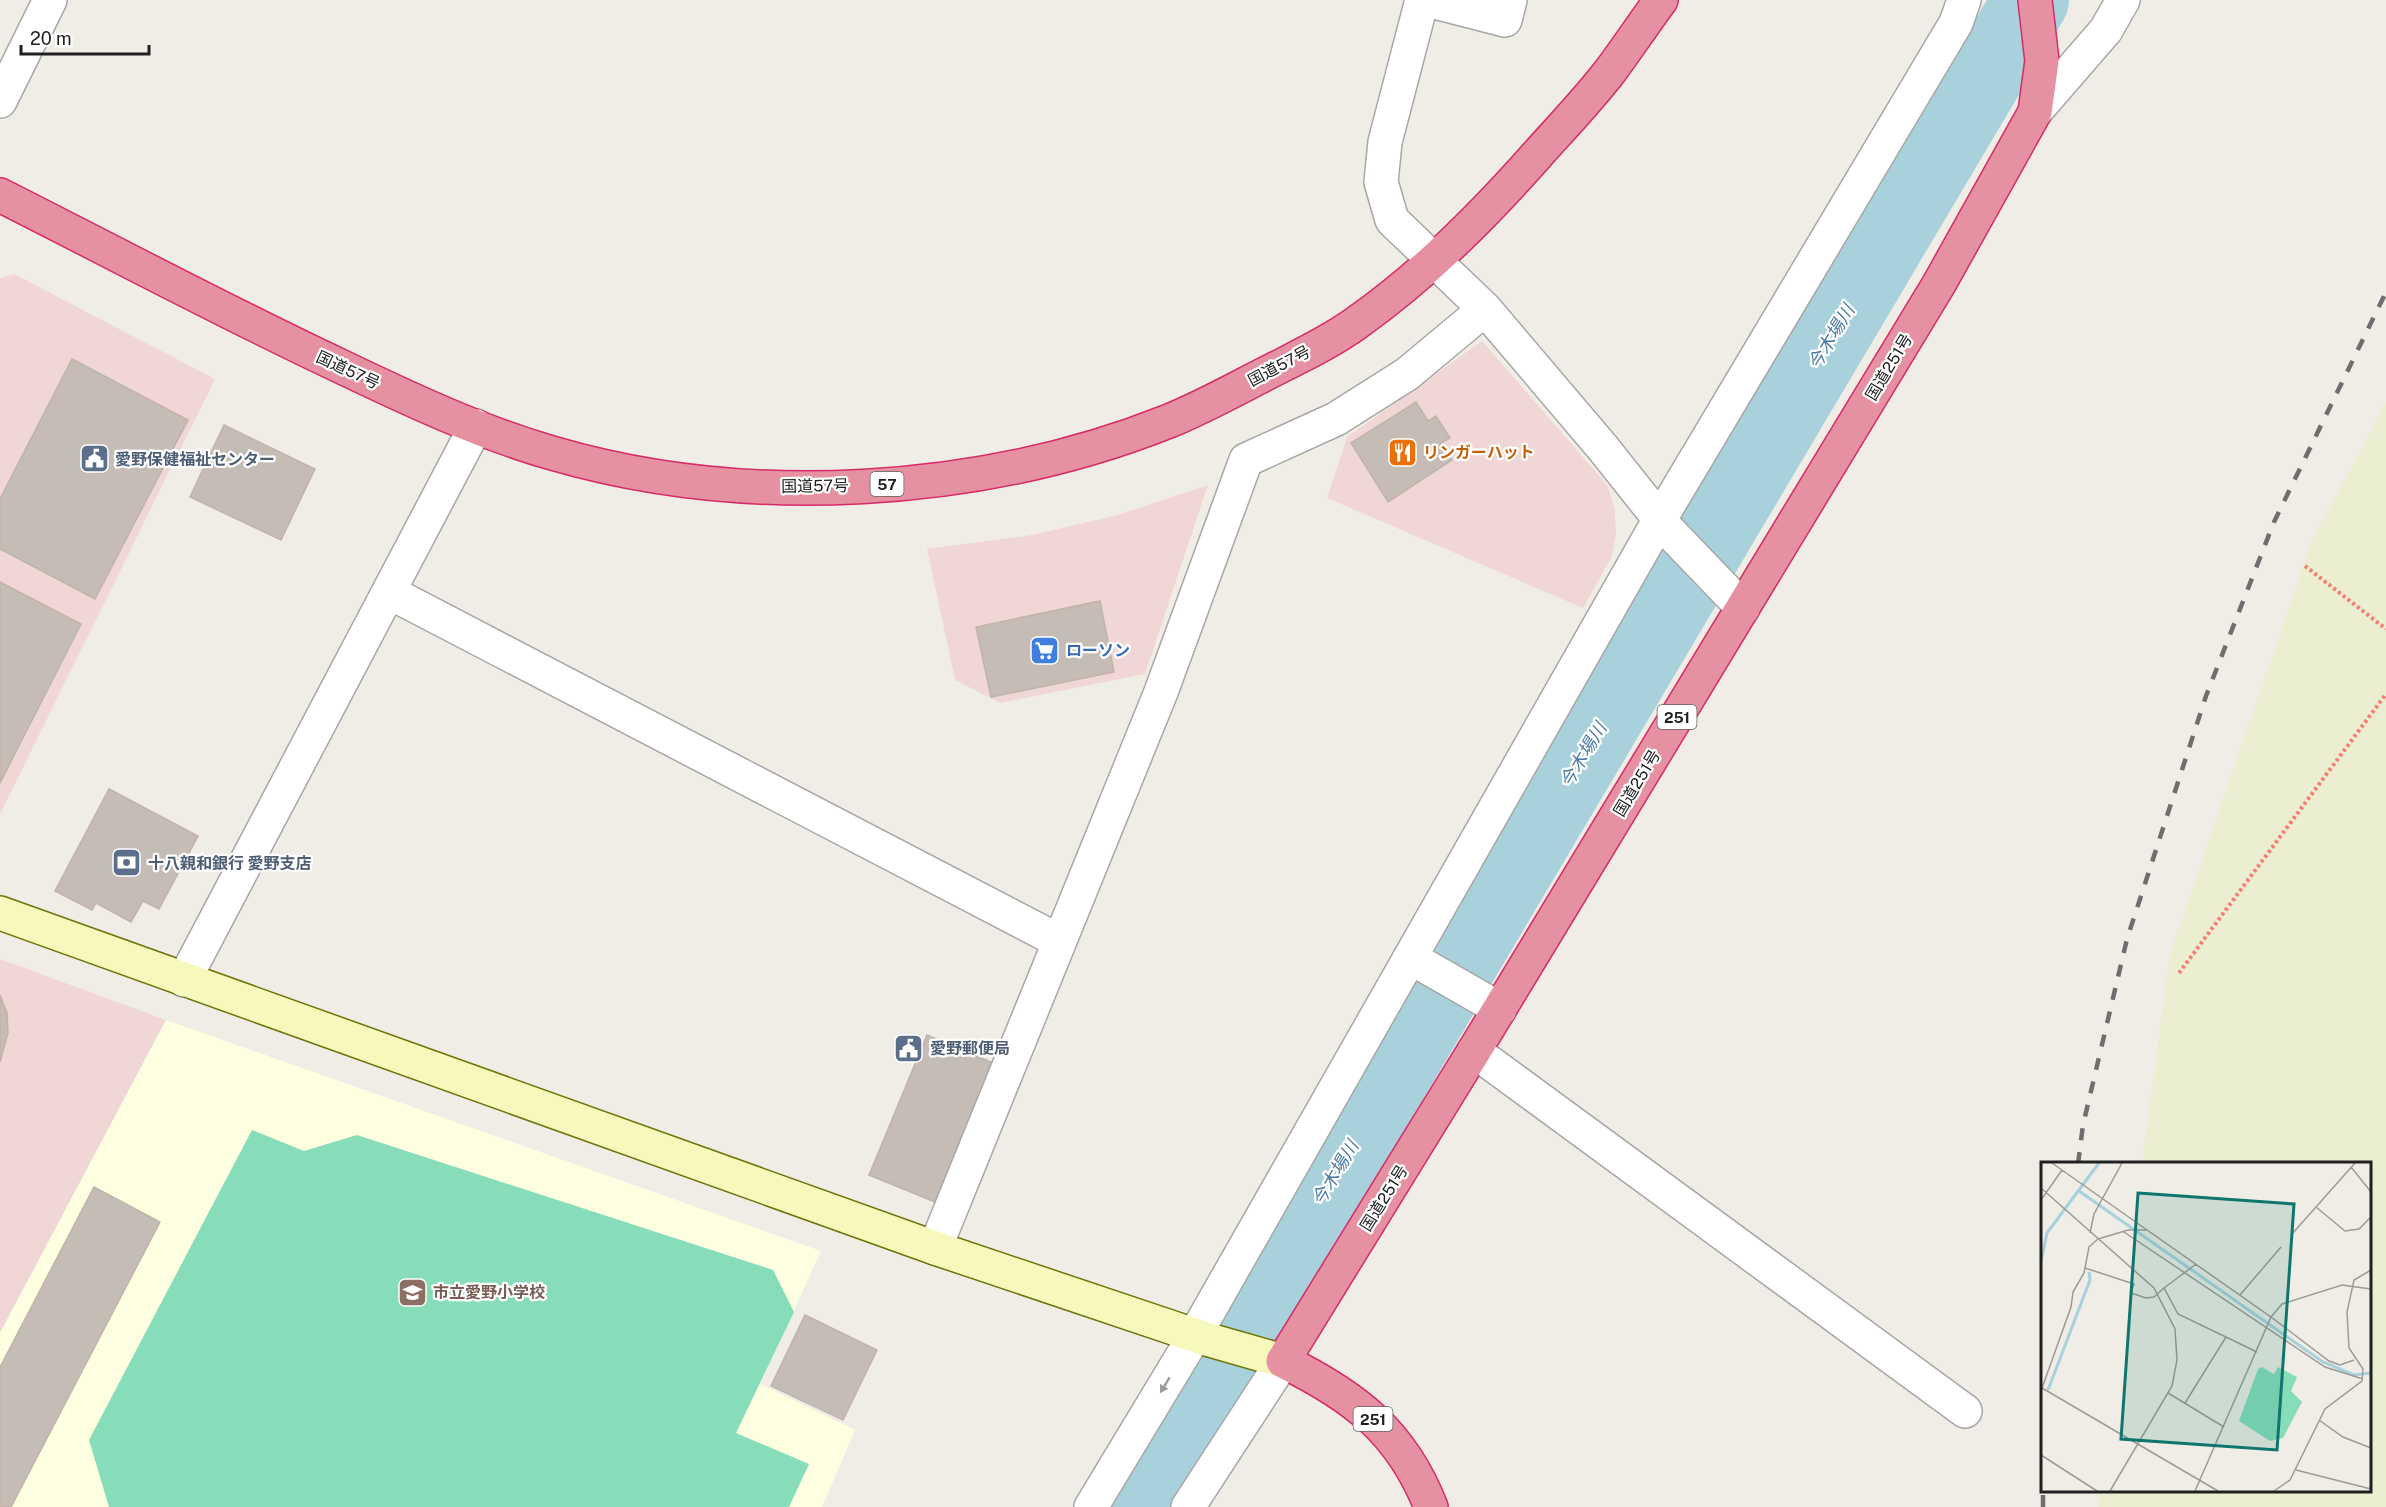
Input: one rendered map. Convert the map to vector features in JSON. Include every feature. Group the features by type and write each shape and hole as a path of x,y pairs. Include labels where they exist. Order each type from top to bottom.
{"highway":[{"name":"国道57号","path":"0,195 270,333 387,388 476,426 549,452 623,471 722,483 804,489 908,483 969,476 1101,445 1171,420 1287,362 1352,326 1434,262 1485,214 1609,73 1661,0"},
{"name":"国道251号","path":"1273,1359 1500,1009 1733,599 1939,284 2035,112 2042,61 2035,0"},
{"name":"251","path":"1273,1359 1324,1381 1359,1406 1391,1436 1411,1466 1431,1507"}],"street":[{"path":"0,101 50,0"},
{"path":"1422,0 1385,142 1381,182 1392,220 1485,309 1665,525 1733,599"},
{"path":"1427,0 1505,20 1510,0"},
{"path":"1091,1507 1201,1336 1418,962 1665,525 1956,23 1964,0"},
{"path":"2035,112 2106,30 2123,0"},
{"path":"935,1248 1161,692 1246,460 1336,419 1407,374 1485,309"},
{"path":"184,980 476,426"},
{"path":"389,592 1059,941"},
{"path":"0,913 935,1248 1273,1359 1188,1507"},
{"path":"1418,962 1500,1009"},
{"path":"1474,1051 1965,1411"}],"path":[{"path":"2305,566 2386,629"},
{"path":"2179,973 2386,693"}],"shaded area":[{"path":"14,274 215,379 0,814 0,278"},
{"path":"1482,341 1608,486 1615,512 1616,534 1612,556 1583,608 1327,498 1347,437"},
{"path":"2386,402 2386,1507 2098,1507 2099,1492 2371,1492 2371,1162 2142,1162 2170,953 2311,543"},
{"path":"1208,485 1145,674 1000,703 955,680 927,549 1032,535 1118,515"},
{"path":"0,959 166,1020 0,1333"},
{"name":"市立愛野小学校","path":"166,1020 821,1251 760,1384 855,1430 822,1507 0,1507 0,1333"}],"green space":[{"name":"市立愛野小学校","path":"252,1130 304,1151 357,1135 773,1270 794,1312 736,1433 809,1464 789,1507 109,1507 89,1440"}],"building":[{"name":"愛野保健福祉センター","path":"72,359 188,420 95,599 0,549 0,499"},
{"name":"リンガーハット","path":"1416,402 1428,421 1436,416 1450,438 1441,443 1452,460 1388,502 1351,443"},
{"path":"224,425 315,469 281,540 190,497"},
{"path":"0,582 81,624 0,783"},
{"name":"ローソン","path":"1100,601 1114,672 991,697 976,627"},
{"name":"十八親和銀行 愛野支店","path":"109,789 198,836 159,909 143,901 131,922 96,903 92,910 55,891"},
{"path":"0,995 7,1013 8,1033 0,1062"},
{"path":"927,1035 993,1063 935,1202 869,1175"},
{"path":"94,1187 160,1222 11,1507 0,1507 0,1367"},
{"path":"805,1315 877,1350 843,1420 771,1386"}],"waterway":[{"name":"今木場川","path":"1130,1507 1271,1281 2031,0"}],"railway":[{"path":"2078,1162 2083,1125 2127,939 2206,696 2274,522 2386,292"},
{"path":"2043,1492 2043,1507"}],"place":[{"name":"リンガーハット","path":"1402,452"},
{"name":"愛野保健福祉センター","path":"94,459"},
{"name":"ローソン","path":"1045,650"},
{"name":"十八親和銀行 愛野支店","path":"127,863"},
{"name":"愛野郵便局","path":"909,1048"},
{"name":"市立愛野小学校","path":"412,1292"}]}
